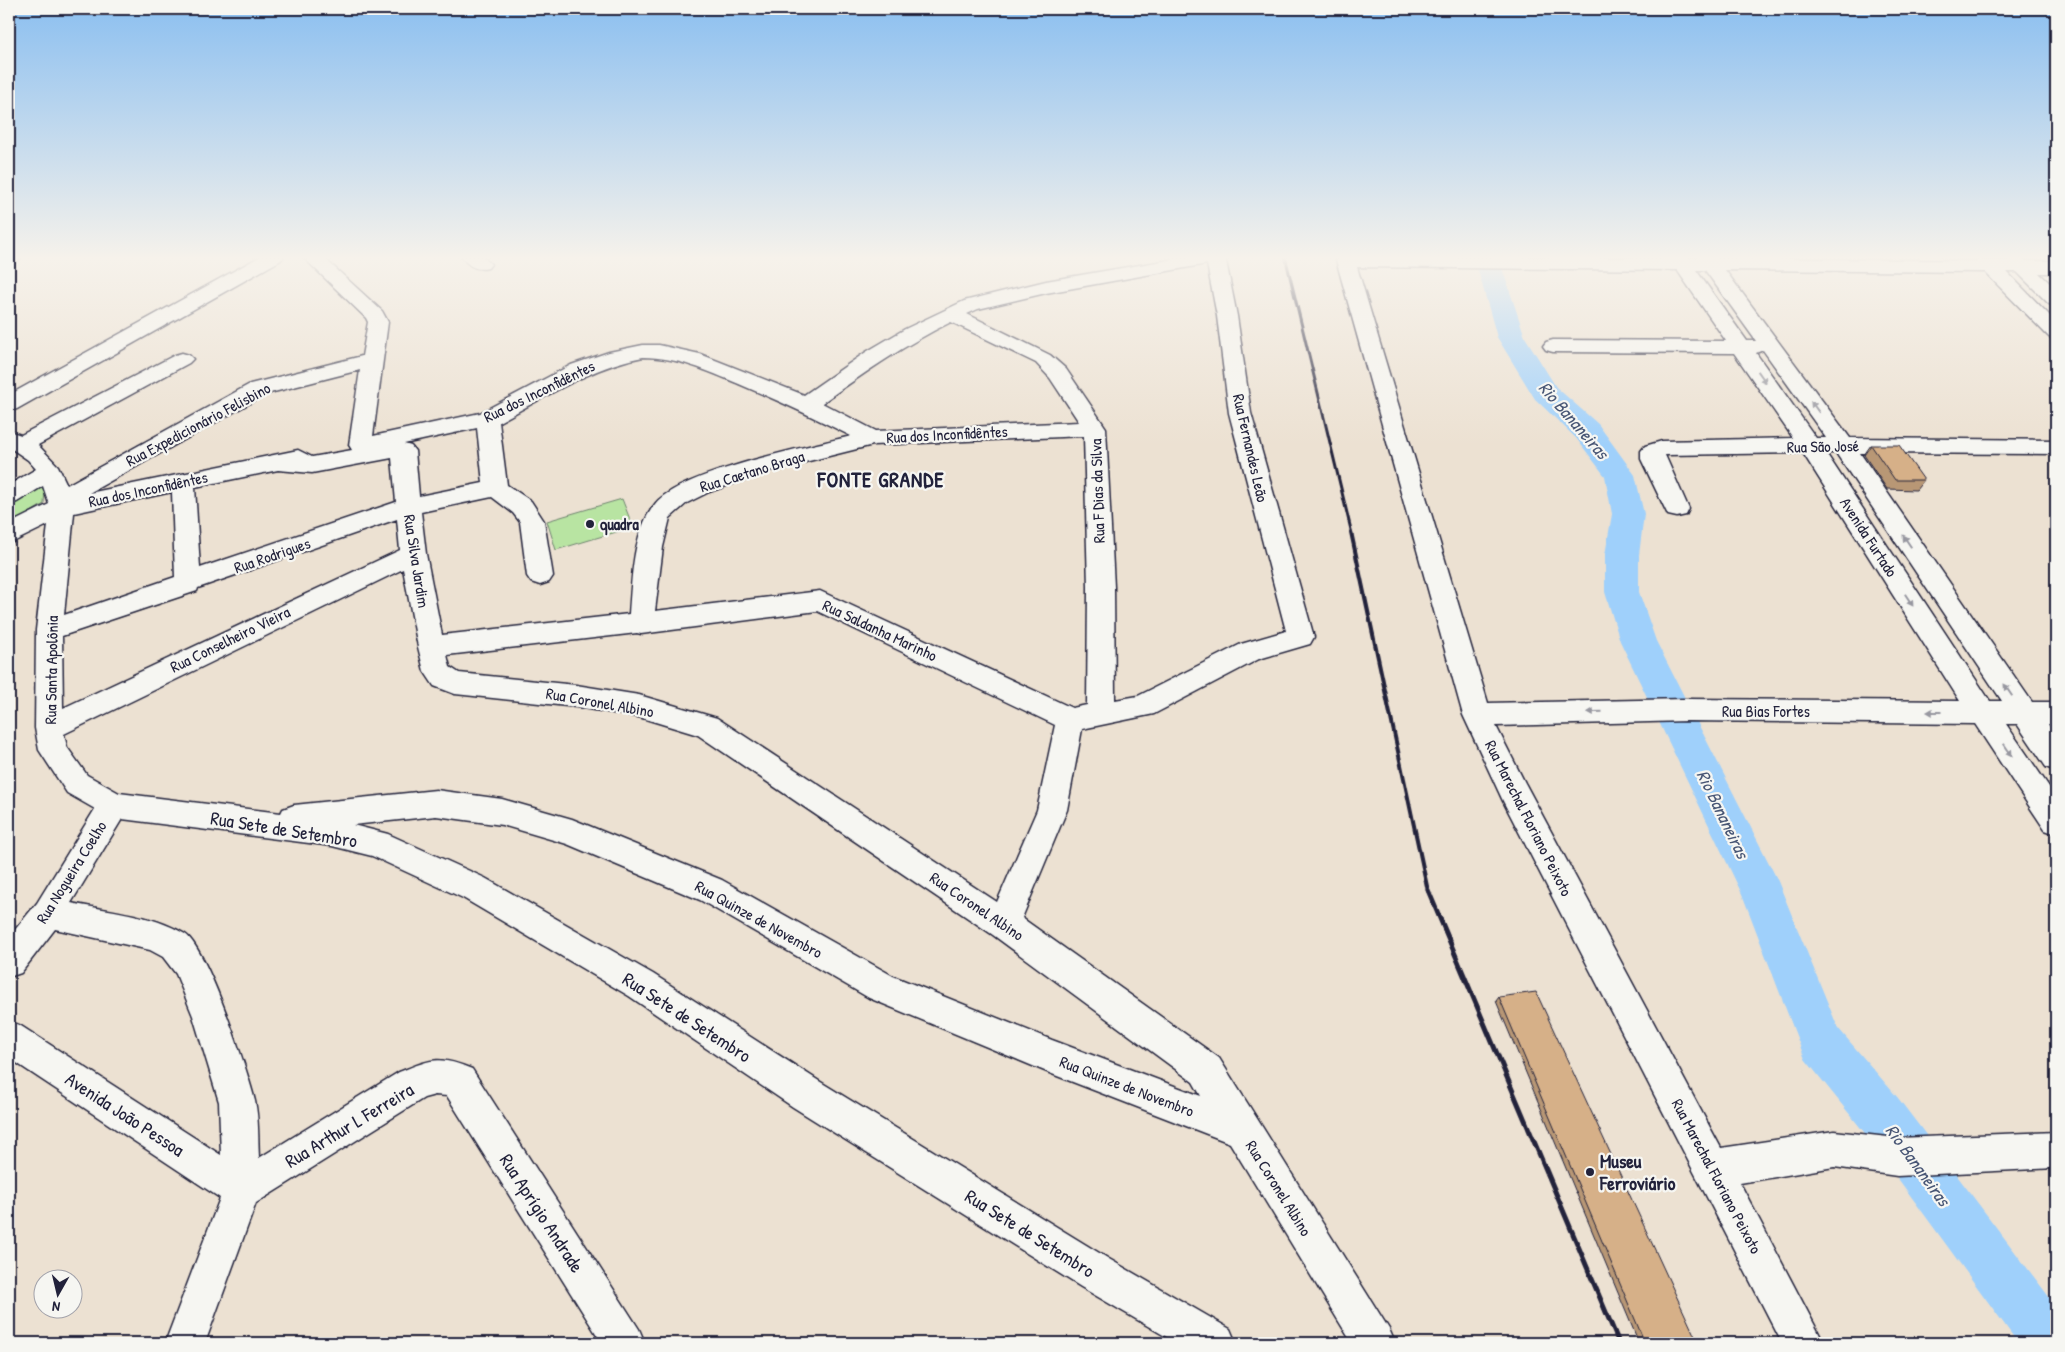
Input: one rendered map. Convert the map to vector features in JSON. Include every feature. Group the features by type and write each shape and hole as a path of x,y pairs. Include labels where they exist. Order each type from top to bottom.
{"street":[{"path":"9,404 161,319"},
{"path":"360,445 373,360 378,322 377,319"},
{"path":"806,404 874,356 941,319"},
{"name":"Rua F Dias da Silva","path":"961,319 1043,359 1058,374 1095,428 1101,587 1101,714"},
{"name":"Rua Fernandes Leão","path":"1101,714 1144,706 1251,651 1301,637 1240,414 1227,319"},
{"name":"Rua Marechal Floriano Peixoto","path":"1363,319 1477,715 1519,800 1714,1168 1804,1343"},
{"name":"Avenida Furtado","path":"1726,319 1741,347 1810,446 1982,713 2056,821"},
{"name":"Avenida Furtado","path":"1748,319 1772,346 1843,445 2056,759"},
{"path":"2042,319 2056,333"},
{"path":"1553,346 1772,346"},
{"name":"Rua dos Inconfidêntes","path":"61,503 281,463 308,455 487,419 579,370 616,356 643,351 668,352 693,358 806,404 873,438 1095,428"},
{"path":"15,441 182,359"},
{"name":"Rua Expedicionário Felisbino","path":"61,503 258,389 373,360"},
{"path":"487,419 496,488 522,507 532,521 540,576"},
{"name":"Rua Caetano Braga","path":"640,624 653,532 664,508 695,488 758,467 873,438"},
{"path":"9,535 61,503 50,472 36,455 15,441"},
{"name":"Rua São José","path":"1677,509 1653,459 1653,451 1662,448 1843,445 2056,447"},
{"name":"Rua Silva Jardim","path":"281,463 312,465 389,450 403,451 413,554 434,659"},
{"path":"9,496 50,472"},
{"path":"183,480 188,584"},
{"name":"Rua Rodrigues","path":"49,630 188,584 409,506 496,488"},
{"name":"Rua Santa Apolônia","path":"61,503 49,630 49,728 53,750 76,784 114,805"},
{"name":"Rua Conselheiro Vieira","path":"49,728 300,606 413,554"},
{"name":"Rua Saldanha Marinho","path":"434,659 640,624 820,601 1070,720"},
{"name":"Rua Coronel Albino","path":"434,659 444,678 455,683 576,696 639,706 706,726 1004,924 1206,1070 1375,1343"},
{"name":"Rua Bias Fortes","path":"1477,715 1687,710 2056,713"},
{"path":"1004,924 1052,810 1070,720 1101,714"},
{"name":"Rua Quinze de Novembro","path":"255,824 436,803 502,812 572,832 711,890 881,987 1052,1057 1242,1129"},
{"name":"Rua Sete de Setembro","path":"114,805 332,833 377,844 474,888 641,986 806,1094 1094,1273 1216,1343"},
{"name":"Rua Nogueira Coelho","path":"9,962 48,913 114,805"},
{"path":"48,913 154,936 175,946 188,964 210,1016 236,1102 242,1190 184,1343"},
{"name":"Avenida João Pessoa","path":"9,1038 242,1190"},
{"name":"Rua Arthur L Ferreira","path":"242,1190 412,1085 439,1076 445,1076 459,1082"},
{"name":"Rua Aprígio Andrade","path":"459,1082 626,1343"},
{"path":"1714,1168 1834,1149 1897,1157 2056,1150"}],"green space":[{"path":"46,468 44,504 9,525 9,495"},
{"name":"quadra","path":"622,499 633,527 556,550 547,521"}],"building":[{"path":"1871,445 1899,445 1924,480 1895,480"},
{"name":"Museu Ferroviário","path":"1536,992 1698,1343 1645,1343 1499,997"}],"waterway":[{"name":"Rio Bananeiras","path":"1505,319 1511,337 1545,393 1587,431 1620,475 1628,514 1622,555 1622,592 1638,641 1762,892 1821,1043 1881,1115 2044,1334 2048,1343"}],"railway":[{"path":"1300,319 1352,534"},
{"path":"1351,532 1428,891"},
{"path":"1428,890 1619,1343"}],"place":[{"name":"quadra","path":"590,524"},
{"name":"Museu Ferroviário","path":"1590,1172"}],"district":[{"name":"FONTE GRANDE","path":"881,479"}]}
